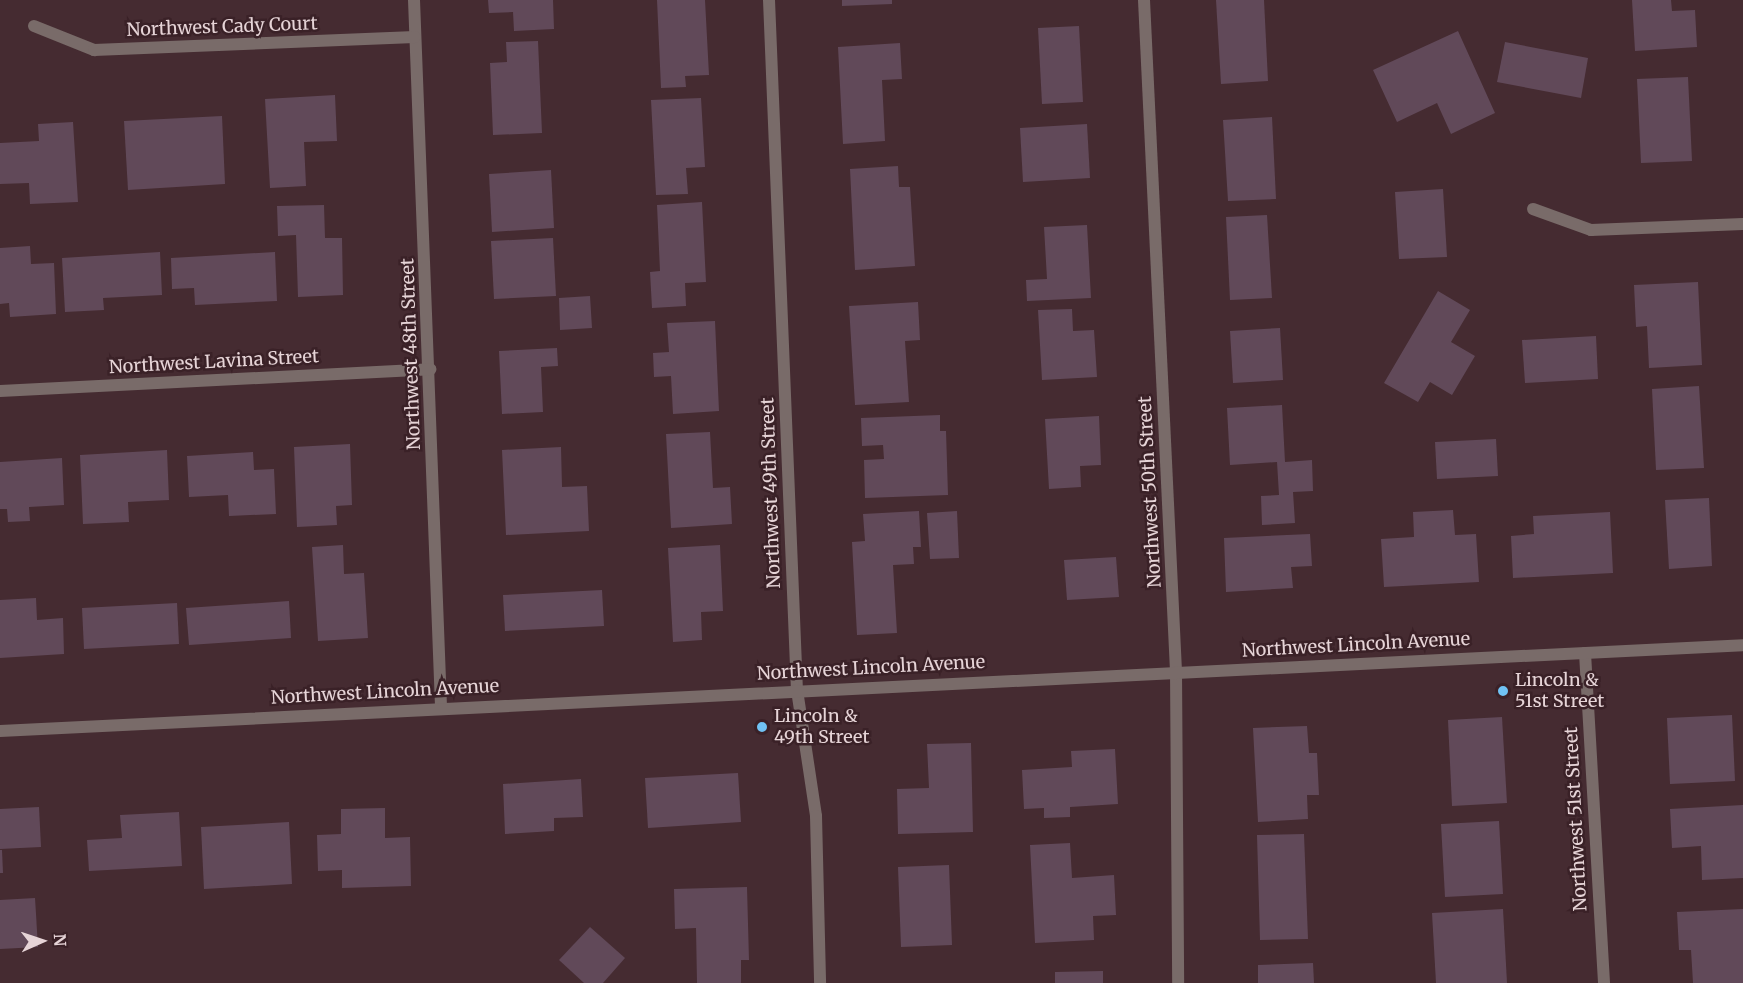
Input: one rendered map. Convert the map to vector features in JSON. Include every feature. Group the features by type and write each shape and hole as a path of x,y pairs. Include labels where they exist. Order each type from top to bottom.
{"street":[{"name":"Northwest 48th Street","path":"414,0 430,369 441,707"},
{"name":"Northwest 49th Street","path":"769,0 797,690 816,816 820,983"},
{"name":"Northwest 50th Street","path":"1144,0 1176,672 1178,983"},
{"name":"Northwest Cady Court","path":"34,26 94,50 416,37"},
{"path":"1533,209 1591,230 1743,224"},
{"name":"Northwest Lavina Street","path":"0,391 430,369"},
{"name":"Northwest Lincoln Avenue","path":"0,731 441,707 1743,645"},
{"name":"Northwest 51st Street","path":"1585,653 1604,983"}],"building":[{"path":"488,0 553,0 554,29 514,31 513,12 489,13"},
{"path":"657,0 705,0 709,75 685,76 686,87 661,88"},
{"path":"842,0 892,0 892,4 842,6"},
{"path":"1216,0 1264,0 1268,81 1221,84"},
{"path":"1632,0 1671,0 1672,11 1695,10 1697,47 1635,51"},
{"path":"1079,26 1083,102 1042,104 1038,28"},
{"path":"1458,31 1495,113 1451,134 1437,103 1397,122 1373,70"},
{"path":"538,41 542,133 493,135 490,63 507,62 506,42"},
{"path":"1505,42 1588,58 1581,98 1497,82"},
{"path":"900,43 902,79 882,80 885,141 843,144 838,47"},
{"path":"1688,77 1692,161 1641,163 1637,79"},
{"path":"335,95 337,141 304,142 306,186 270,188 265,99"},
{"path":"701,98 705,167 686,168 688,194 656,195 651,100"},
{"path":"222,116 225,184 128,190 124,121"},
{"path":"1272,117 1276,199 1228,201 1223,120"},
{"path":"73,122 78,202 30,204 29,183 0,184 0,143 39,141 38,124"},
{"path":"1087,124 1090,178 1023,182 1020,128"},
{"path":"898,166 899,187 910,187 915,266 855,270 850,169"},
{"path":"551,170 554,228 492,232 489,174"},
{"path":"1443,189 1447,257 1399,259 1395,192"},
{"path":"702,202 706,282 685,283 686,306 652,308 650,272 660,271 657,205"},
{"path":"324,205 325,238 342,238 343,295 298,297 296,235 278,236 277,206"},
{"path":"1267,215 1272,298 1230,300 1226,217"},
{"path":"1087,225 1091,298 1027,301 1026,280 1047,279 1044,227"},
{"path":"553,238 556,296 494,299 491,241"},
{"path":"30,246 31,264 54,263 56,314 10,317 9,303 0,304 0,248"},
{"path":"160,252 162,295 103,298 104,310 65,312 62,258"},
{"path":"275,252 277,301 195,305 194,288 172,289 171,258"},
{"path":"1698,282 1702,365 1649,368 1647,326 1636,327 1634,285"},
{"path":"1438,291 1470,310 1451,342 1475,356 1452,395 1430,382 1418,402 1384,383"},
{"path":"590,296 592,328 560,330 559,298"},
{"path":"918,302 920,340 905,341 909,402 855,405 849,306"},
{"path":"1072,309 1073,331 1094,330 1097,377 1042,380 1038,310"},
{"path":"715,321 719,411 673,414 671,376 654,377 653,353 669,352 667,323"},
{"path":"1280,328 1283,380 1233,383 1230,331"},
{"path":"1596,336 1598,379 1525,383 1522,340"},
{"path":"557,348 558,366 541,367 543,412 502,414 499,351"},
{"path":"1699,386 1704,468 1656,470 1652,389"},
{"path":"1282,405 1285,462 1312,460 1313,491 1293,492 1295,523 1262,525 1261,496 1279,495 1277,462 1230,465 1227,408"},
{"path":"940,415 940,431 946,431 948,495 865,498 864,460 884,459 883,445 862,446 861,418"},
{"path":"1099,416 1101,465 1080,466 1081,487 1049,489 1045,419"},
{"path":"710,432 713,488 730,487 732,524 671,528 666,434"},
{"path":"1496,439 1498,476 1437,479 1435,442"},
{"path":"350,444 352,505 336,506 337,525 297,527 294,447"},
{"path":"561,447 562,487 587,486 589,531 506,535 502,450"},
{"path":"167,450 169,500 128,502 129,522 83,524 80,455"},
{"path":"253,452 254,470 274,469 276,514 229,516 228,495 189,497 187,456"},
{"path":"62,458 64,505 29,507 30,521 8,522 7,509 0,509 0,462"},
{"path":"1709,498 1712,566 1669,569 1665,500"},
{"path":"1453,510 1455,535 1476,534 1479,582 1384,587 1381,539 1414,537 1413,512"},
{"path":"919,511 921,547 913,547 914,564 893,565 897,633 857,635 852,542 865,541 863,514"},
{"path":"957,511 959,558 930,559 927,513"},
{"path":"1610,512 1613,573 1513,578 1511,536 1534,534 1533,516"},
{"path":"1310,534 1312,566 1291,567 1293,588 1226,592 1224,538"},
{"path":"343,545 344,574 364,573 368,638 318,641 312,547"},
{"path":"720,545 723,611 701,612 702,640 673,642 668,548"},
{"path":"1116,557 1119,597 1067,600 1064,560"},
{"path":"602,590 604,626 505,631 503,595"},
{"path":"36,598 37,620 63,618 64,654 0,658 0,600"},
{"path":"289,601 291,638 189,645 186,608"},
{"path":"177,603 179,644 84,649 82,608"},
{"path":"1732,715 1735,781 1670,784 1667,718"},
{"path":"1502,717 1507,803 1452,806 1448,720"},
{"path":"1307,726 1309,753 1317,753 1319,795 1307,795 1308,819 1258,822 1253,728"},
{"path":"971,743 973,832 898,834 897,789 929,788 927,744"},
{"path":"1115,749 1118,804 1070,807 1070,817 1044,818 1044,808 1024,809 1022,770 1072,767 1071,751"},
{"path":"738,773 741,822 648,828 645,778"},
{"path":"581,779 583,817 554,818 554,831 505,834 503,784"},
{"path":"1743,805 1743,878 1702,880 1701,846 1672,848 1670,809"},
{"path":"39,807 41,847 0,849 0,809"},
{"path":"385,808 385,838 410,837 411,886 342,888 342,870 318,871 317,835 341,834 341,809"},
{"path":"179,812 182,866 89,871 87,840 122,838 120,815"},
{"path":"1499,821 1503,894 1445,897 1441,824"},
{"path":"289,822 292,884 204,889 201,827"},
{"path":"1304,834 1308,939 1260,940 1257,835"},
{"path":"1070,843 1072,878 1114,875 1116,915 1093,916 1094,940 1035,943 1030,845"},
{"path":"0,850 2,850 3,873 0,873"},
{"path":"949,865 952,945 901,947 898,867"},
{"path":"747,887 749,960 741,960 741,983 697,983 696,928 675,929 674,889"},
{"path":"35,898 38,947 0,949 0,900"},
{"path":"1503,909 1507,983 1436,983 1432,913"},
{"path":"1743,909 1743,983 1693,983 1691,950 1679,950 1677,912"},
{"path":"590,927 625,958 603,983 584,983 559,960"},
{"path":"1313,963 1314,983 1258,983 1258,965"},
{"path":"1103,971 1103,983 1055,983 1055,972"}],"place":[{"name":"Lincoln & 51st Street","path":"1503,691"},
{"name":"Lincoln & 49th Street","path":"762,727"}]}
